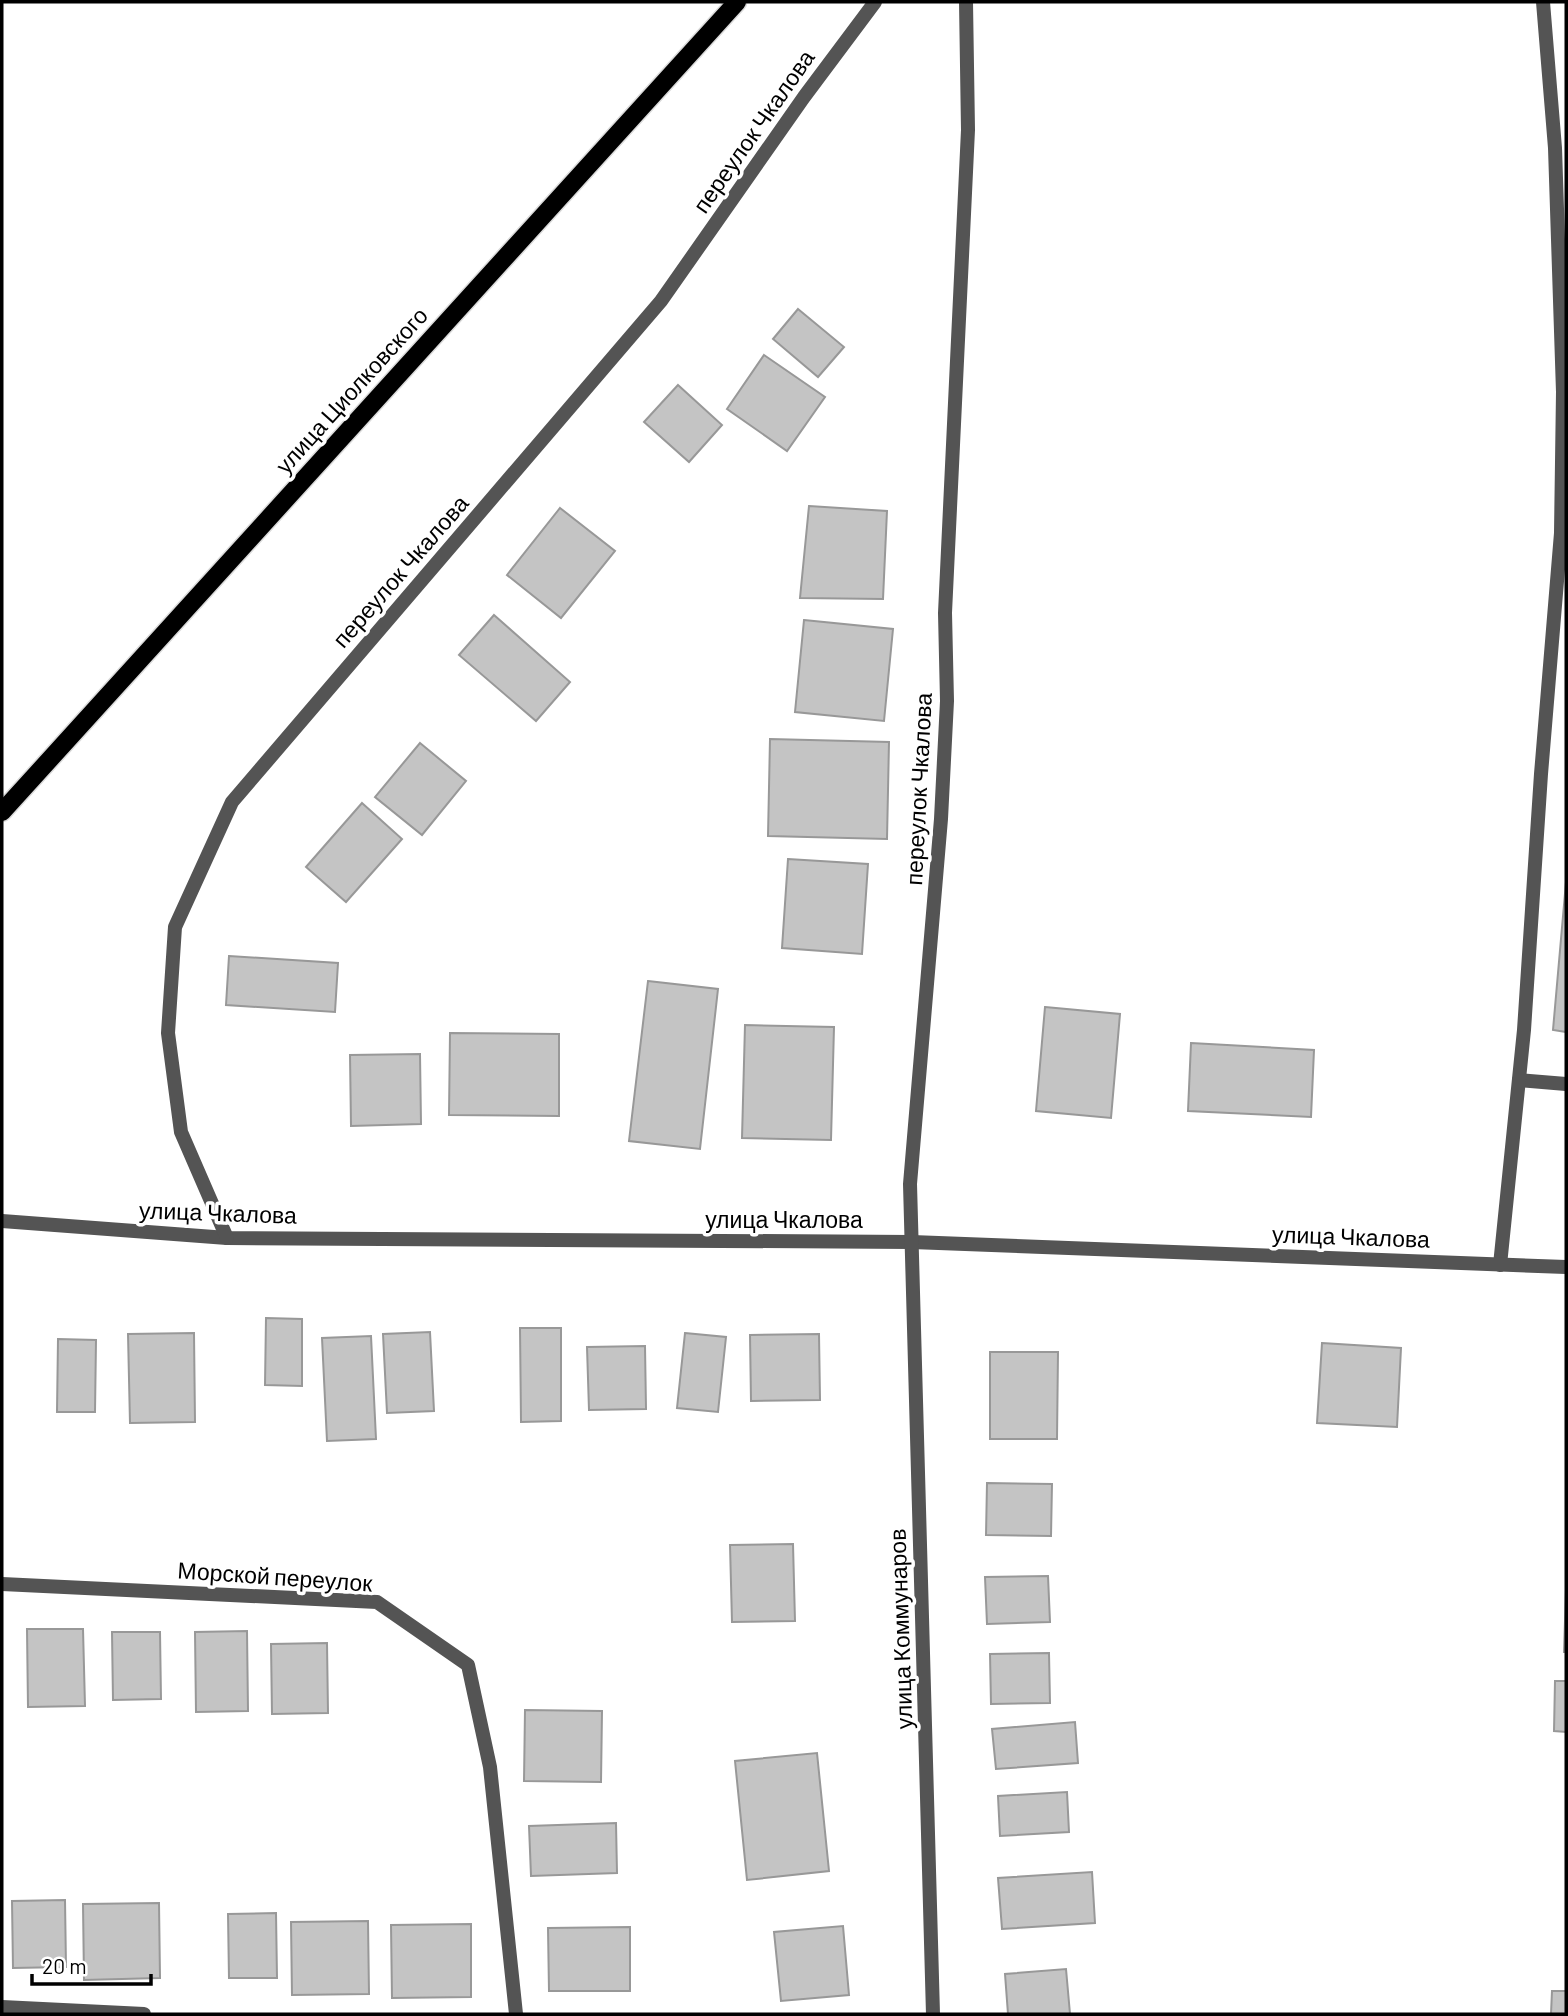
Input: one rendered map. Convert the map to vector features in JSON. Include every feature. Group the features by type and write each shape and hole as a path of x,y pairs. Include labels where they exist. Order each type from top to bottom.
{"main road":[{"name":"улица Циолковского","path":"2,812 737,2"}],"street":[{"name":"переулок Чкалова","path":"227,1238 181,1132 167,1033 175,927 232,802 661,301 804,97 875,2"},
{"name":"переулок Чкалова","path":"912,1242 910,1184 942,819 947,701 945,613 968,130 966,2"},
{"path":"1500,1265 1519,1080 1564,502 1556,175 1543,2"},
{"path":"1519,1080 1566,1084"},
{"name":"улица Чкалова","path":"2,1221 227,1238 912,1242 1566,1267"},
{"name":"улица Коммунаров","path":"912,1242 933,2014"},
{"name":"Морской переулок","path":"2,1584 377,1602 468,1665 490,1767 516,2014"},
{"path":"2,2007 144,2014"}],"building":[{"path":"798,309 844,347 818,377 773,339"},
{"path":"764,355 825,397 787,451 727,409"},
{"path":"678,385 722,425 689,462 644,422"},
{"path":"809,506 887,511 883,599 800,598"},
{"path":"560,508 615,551 561,618 507,575"},
{"path":"494,615 570,682 536,721 459,655"},
{"path":"804,620 893,629 884,721 795,712"},
{"path":"770,739 889,742 887,839 768,836"},
{"path":"420,743 466,781 422,835 375,797"},
{"path":"362,803 402,839 346,902 306,867"},
{"path":"788,859 868,864 862,954 782,948"},
{"path":"1566,882 1566,1032 1553,1030"},
{"path":"229,956 338,963 335,1012 226,1005"},
{"path":"648,981 718,989 700,1149 629,1141"},
{"path":"1045,1007 1120,1014 1111,1118 1036,1111"},
{"path":"745,1025 834,1027 831,1140 742,1138"},
{"path":"450,1033 559,1034 559,1116 449,1115"},
{"path":"1191,1043 1314,1050 1311,1117 1188,1111"},
{"path":"420,1054 421,1124 351,1126 350,1055"},
{"path":"266,1318 302,1319 302,1386 265,1385"},
{"path":"520,1328 561,1328 561,1421 521,1422"},
{"path":"430,1332 434,1411 387,1413 383,1334"},
{"path":"194,1333 195,1422 130,1423 128,1334"},
{"path":"685,1333 726,1337 718,1412 677,1408"},
{"path":"819,1334 820,1400 751,1401 750,1335"},
{"path":"371,1336 376,1439 327,1441 322,1338"},
{"path":"58,1339 96,1340 95,1412 57,1412"},
{"path":"1322,1343 1401,1348 1397,1427 1317,1423"},
{"path":"645,1346 646,1409 589,1410 587,1347"},
{"path":"990,1352 1058,1352 1057,1439 990,1439"},
{"path":"987,1483 1052,1484 1051,1536 986,1535"},
{"path":"793,1544 795,1621 732,1622 730,1545"},
{"path":"1048,1576 1050,1622 987,1624 985,1577"},
{"path":"1566,1590 1566,1652 1564,1652"},
{"path":"27,1629 83,1629 85,1706 28,1707"},
{"path":"247,1631 248,1711 196,1712 195,1632"},
{"path":"112,1632 160,1632 161,1699 113,1700"},
{"path":"327,1643 328,1713 272,1714 271,1644"},
{"path":"1049,1653 1050,1703 991,1704 990,1654"},
{"path":"1555,1681 1566,1681 1566,1732 1554,1731"},
{"path":"525,1710 602,1711 601,1782 524,1781"},
{"path":"1075,1722 1078,1763 996,1769 992,1729"},
{"path":"817,1753 829,1871 747,1880 735,1761"},
{"path":"1067,1792 1069,1832 1000,1836 998,1796"},
{"path":"616,1823 617,1873 531,1876 529,1826"},
{"path":"1092,1872 1095,1923 1002,1929 998,1878"},
{"path":"65,1900 66,1967 13,1968 12,1901"},
{"path":"159,1903 160,1978 84,1980 83,1904"},
{"path":"276,1913 277,1978 229,1978 228,1914"},
{"path":"368,1921 369,1994 292,1995 291,1922"},
{"path":"471,1924 471,1997 392,1998 391,1925"},
{"path":"843,1926 849,1995 781,2001 774,1932"},
{"path":"630,1927 630,1991 549,1991 548,1928"},
{"path":"1066,1969 1070,2014 1008,2014 1005,1974"},
{"path":"1552,1991 1566,1991 1566,2014 1551,2014"}]}
